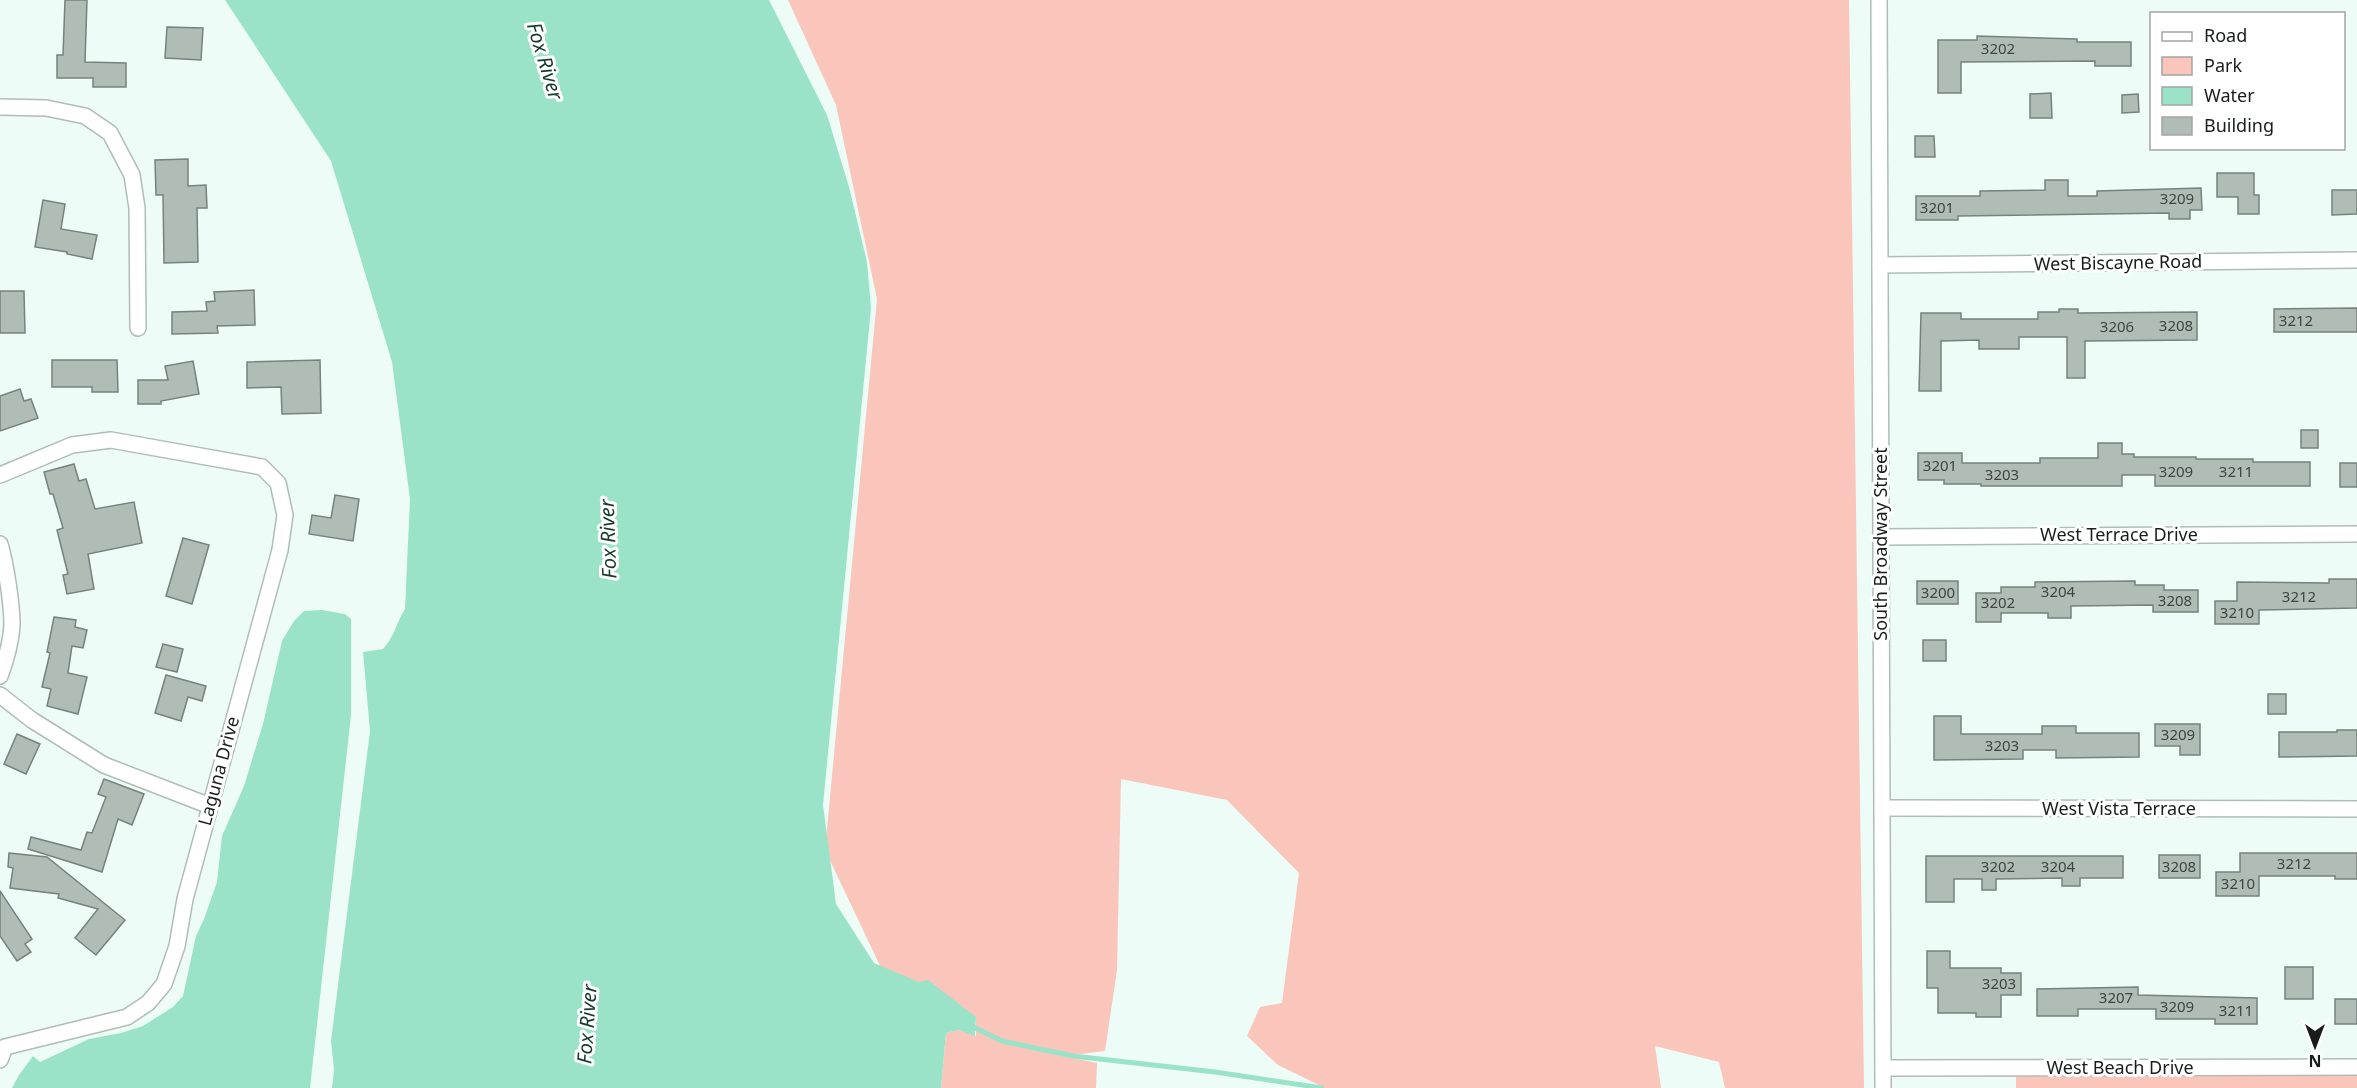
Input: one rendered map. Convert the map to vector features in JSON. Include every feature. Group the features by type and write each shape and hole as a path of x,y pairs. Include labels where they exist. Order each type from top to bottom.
{"street":[{"name":"South Broadway Street","path":"1879,0 1883,1088"},
{"path":"0,107 46,108 85,116 110,133 132,175 137,208 138,328"},
{"name":"West Biscayne Road","path":"1880,265 2357,260"},
{"name":"Laguna Drive","path":"0,475 72,445 111,440 262,467 278,483 285,515 280,550 185,899 177,946 165,984 148,1003 127,1017 2,1048"},
{"name":"West Terrace Drive","path":"1881,537 2357,534"},
{"path":"0,544 4,556 12,625 6,659 0,676"},
{"path":"0,696 32,720 104,765 210,806"},
{"name":"West Vista Terrace","path":"1882,808 2357,809"},
{"name":"West Beach Drive","path":"1883,1068 2357,1066"}],"green space":[{"path":"788,0 1849,0 1864,1088 1725,1088 1719,1062 1655,1046 1661,1088 1325,1088 1278,1065 1247,1036 1260,1007 1282,1003 1299,873 1227,800 1121,779 1117,970 1105,1051 1063,1056 1097,1063 1096,1088 941,1088 946,1033 958,1030 976,1036 976,1017 919,982 882,970 825,850 877,299 836,105"},
{"path":"2357,1067 2357,1088 2016,1088 2016,1068"}],"water":[{"name":"Fox River","path":"225,0 769,0 827,115 849,187 867,262 871,308 823,805 836,904 874,963 919,982 928,980 976,1017 975,1036 958,1030 946,1033 941,1088 332,1088 334,1070 331,1041 370,731 363,652 383,649 405,609 410,499 392,362 331,161"},
{"path":"322,610 345,614 351,619 351,715 310,1088 12,1088 33,1056 40,1062 89,1039 143,1026 173,1007 183,996 196,936 217,882 222,836 244,786 263,724 282,641 294,621 304,611"}],"building":[{"path":"65,0 87,0 85,62 126,63 126,87 93,87 93,78 57,78 57,55 63,55"},
{"path":"167,27 203,28 201,60 165,58"},
{"path":"1977,36 2077,39 2077,42 2131,42 2131,66 2095,66 2095,61 1961,62 1961,93 1938,93 1938,40 1977,40"},
{"path":"2051,93 2052,118 2030,118 2030,94"},
{"path":"2138,94 2139,112 2122,113 2122,95"},
{"path":"1915,136 1934,136 1935,157 1915,157"},
{"path":"188,159 188,186 206,185 207,208 197,208 198,262 164,263 163,195 156,195 155,160"},
{"path":"2217,173 2254,173 2254,195 2259,195 2259,214 2238,214 2238,197 2217,197"},
{"path":"2045,180 2068,180 2068,196 2097,196 2097,191 2201,188 2202,210 2190,210 2190,219 2169,219 2169,213 1958,216 1958,220 1916,220 1916,196 1980,196 1980,191 2045,190"},
{"path":"2332,190 2357,190 2357,214 2332,215"},
{"path":"43,200 65,204 61,229 97,235 92,259 35,247"},
{"path":"254,290 255,325 217,326 218,333 172,334 172,312 207,311 206,302 215,301 214,292"},
{"path":"0,291 24,291 25,333 0,333"},
{"path":"2357,308 2357,332 2274,332 2274,309"},
{"path":"2059,309 2078,309 2078,313 2197,312 2197,340 2085,341 2085,378 2067,378 2067,337 2019,337 2019,349 1979,349 1979,340 1941,341 1941,391 1919,391 1921,313 1961,313 1961,319 2038,319 2038,312 2059,312"},
{"path":"52,360 117,360 118,392 92,392 92,387 52,387"},
{"path":"320,360 321,413 282,414 281,387 247,388 247,362"},
{"path":"193,361 199,394 161,401 161,404 138,404 138,380 168,380 165,366"},
{"path":"20,389 24,401 31,399 38,418 0,431 0,396"},
{"path":"2301,430 2318,430 2318,448 2301,448"},
{"path":"2098,443 2122,443 2122,454 2134,454 2134,457 2310,462 2310,486 2155,486 2155,475 2122,475 2122,486 1981,486 1981,484 1944,484 1944,480 1918,480 1918,453 1962,453 1962,463 2040,463 2040,458 2098,458"},
{"path":"2340,463 2357,463 2357,487 2340,487"},
{"path":"74,464 79,481 86,479 95,509 134,502 142,543 88,554 94,589 67,594 63,575 68,574 57,530 63,528 44,472"},
{"path":"335,495 359,499 353,541 309,534 312,515 331,518"},
{"path":"183,538 209,545 192,604 166,596"},
{"path":"2329,579 2357,579 2357,608 2259,610 2259,624 2215,624 2215,601 2237,601 2237,582 2329,583"},
{"path":"1917,581 1958,581 1958,604 1917,604"},
{"path":"2135,581 2135,585 2164,585 2164,590 2198,590 2198,612 2153,612 2153,605 2071,606 2071,618 2048,618 2048,613 2001,613 2001,622 1976,622 1976,593 2001,593 2001,587 2035,587 2035,582"},
{"path":"54,617 76,620 75,627 87,630 83,648 72,646 68,673 87,677 78,714 47,706 51,689 42,687 50,653 47,652"},
{"path":"1923,640 1946,640 1946,661 1923,661"},
{"path":"163,644 183,649 177,672 156,667"},
{"path":"166,675 206,686 202,701 188,697 181,721 155,713"},
{"path":"2268,694 2286,694 2286,714 2268,714"},
{"path":"1934,716 1961,716 1961,734 2042,734 2042,726 2076,726 2076,733 2139,733 2139,757 2056,758 2056,750 2023,750 2023,759 1934,760"},
{"path":"2155,724 2200,724 2200,755 2180,755 2180,746 2155,746"},
{"path":"2337,730 2357,730 2357,756 2279,757 2279,732 2337,732"},
{"path":"17,734 40,744 26,774 4,764"},
{"path":"104,779 144,794 132,825 118,819 102,872 28,849 31,837 81,850 87,832 92,833 106,797 98,794"},
{"path":"9,853 47,857 125,920 96,955 75,938 98,909 58,898 59,894 10,888 13,868 8,867"},
{"path":"2240,853 2357,853 2357,879 2335,879 2335,876 2259,876 2259,896 2216,896 2216,872 2240,872"},
{"path":"2159,855 2200,855 2200,878 2159,878"},
{"path":"1926,856 2123,856 2123,878 2080,878 2080,886 2062,886 2062,878 1996,879 1996,890 1982,890 1982,879 1954,879 1954,902 1926,902"},
{"path":"0,891 32,939 25,944 31,952 17,961 0,936"},
{"path":"1927,951 1950,951 1950,968 2001,968 2001,973 2021,973 2021,995 2001,995 2001,1017 1976,1017 1976,1013 1938,1013 1938,988 1927,988"},
{"path":"2285,967 2313,967 2313,999 2285,999"},
{"path":"2138,987 2138,995 2257,998 2257,1024 2215,1024 2215,1019 2156,1019 2156,1009 2078,1009 2078,1016 2037,1016 2037,989"},
{"path":"2335,999 2357,999 2357,1024 2335,1024"}],"waterway":[{"path":"971,1026 1002,1041 1073,1056 1215,1072 1322,1088"}]}
